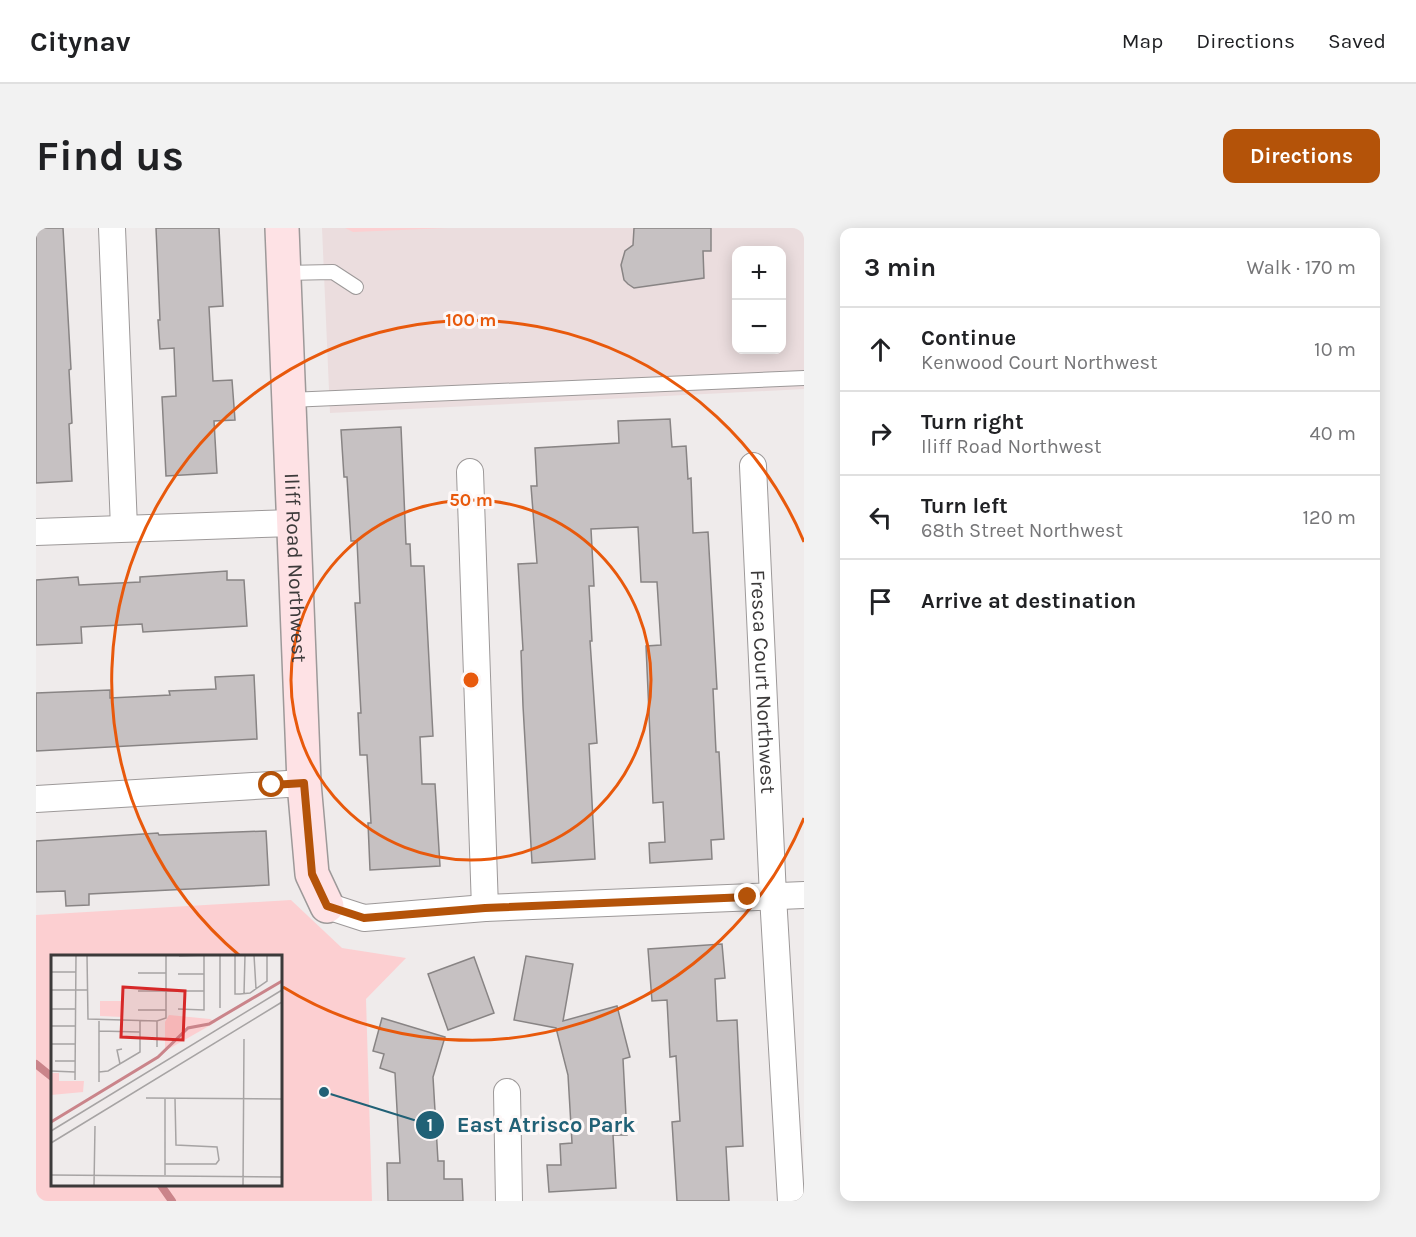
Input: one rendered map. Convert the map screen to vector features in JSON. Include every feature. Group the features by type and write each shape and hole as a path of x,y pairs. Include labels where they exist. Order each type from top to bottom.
{"street":[{"path":"112,228 124,528"},
{"name":"Iliff Road Northwest","path":"282,228 304,783 312,874 327,906"},
{"name":"Fresca Court Northwest","path":"753,466 773,896 791,1201"},
{"path":"470,472 485,908"},
{"path":"36,532 293,523"},
{"path":"36,798 304,783"},
{"path":"327,906 364,918 485,908 804,895"},
{"path":"507,1092 509,1201"}],"lane":[{"path":"284,273 333,272 357,287"},
{"path":"289,400 804,378"}],"shaded area":[{"path":"322,228 804,228 804,389 330,413"},
{"path":"345,228 448,228 353,232"},
{"path":"291,900 342,948 406,958 366,999 372,1201 36,1201 36,915"}],"building":[{"path":"36,228 63,228 71,369 69,370 72,423 69,424 72,481 36,483"},
{"path":"156,228 219,228 223,306 209,307 213,381 232,380 235,420 214,421 217,473 166,476 162,397 176,396 174,348 160,349"},
{"path":"634,228 711,228 711,251 703,251 704,278 634,288 628,284 624,280 621,265 625,251 633,245"},
{"path":"670,419 672,447 686,446 688,479 691,478 693,533 708,532 717,689 713,689 716,752 719,752 724,839 711,840 712,859 650,863 649,843 665,842 663,802 653,803 646,646 661,645 657,582 641,582 638,527 591,529 594,586 589,586 592,641 590,641 597,743 589,744 595,859 532,863 518,564 537,563 531,486 537,486 535,448 619,443 618,421"},
{"path":"401,427 406,544 410,544 411,566 424,566 433,736 420,737 422,784 435,784 440,866 370,870 368,823 371,823 367,755 360,755 358,713 361,713 355,603 360,603 357,541 351,541 341,430"},
{"path":"227,571 227,580 244,580 247,626 143,632 142,624 81,627 82,643 36,645 36,580 78,577 79,585 140,582 140,577"},
{"path":"254,675 257,739 36,751 36,693 110,690 110,698 170,695 169,691 216,689 215,677"},
{"path":"266,831 269,885 89,894 89,905 66,906 65,891 36,892 36,841 158,833 159,835"},
{"path":"722,944 725,978 715,979 717,1021 737,1020 743,1146 726,1147 729,1201 677,1201 672,1122 680,1121 676,1056 670,1057 667,1000 652,1001 648,949"},
{"path":"526,956 573,964 563,1021 617,1006 630,1057 623,1059 627,1135 613,1135 616,1188 549,1192 547,1165 561,1165 560,1144 572,1143 568,1075 556,1028 514,1020"},
{"path":"474,957 494,1013 448,1030 428,974"},
{"path":"382,1018 445,1037 433,1077 438,1161 444,1161 444,1179 462,1179 463,1201 388,1201 387,1163 400,1163 395,1073 380,1068 384,1054 373,1051"}],"waterway":[{"path":"36,1064 51,1076"},
{"path":"161,1186 172,1201"}],"place":[{"name":"East Atrisco Park","path":"324,1092"}],"route":[{"path":"272,785 304,783 312,874 327,906 364,918 485,908 748,897"}]}
